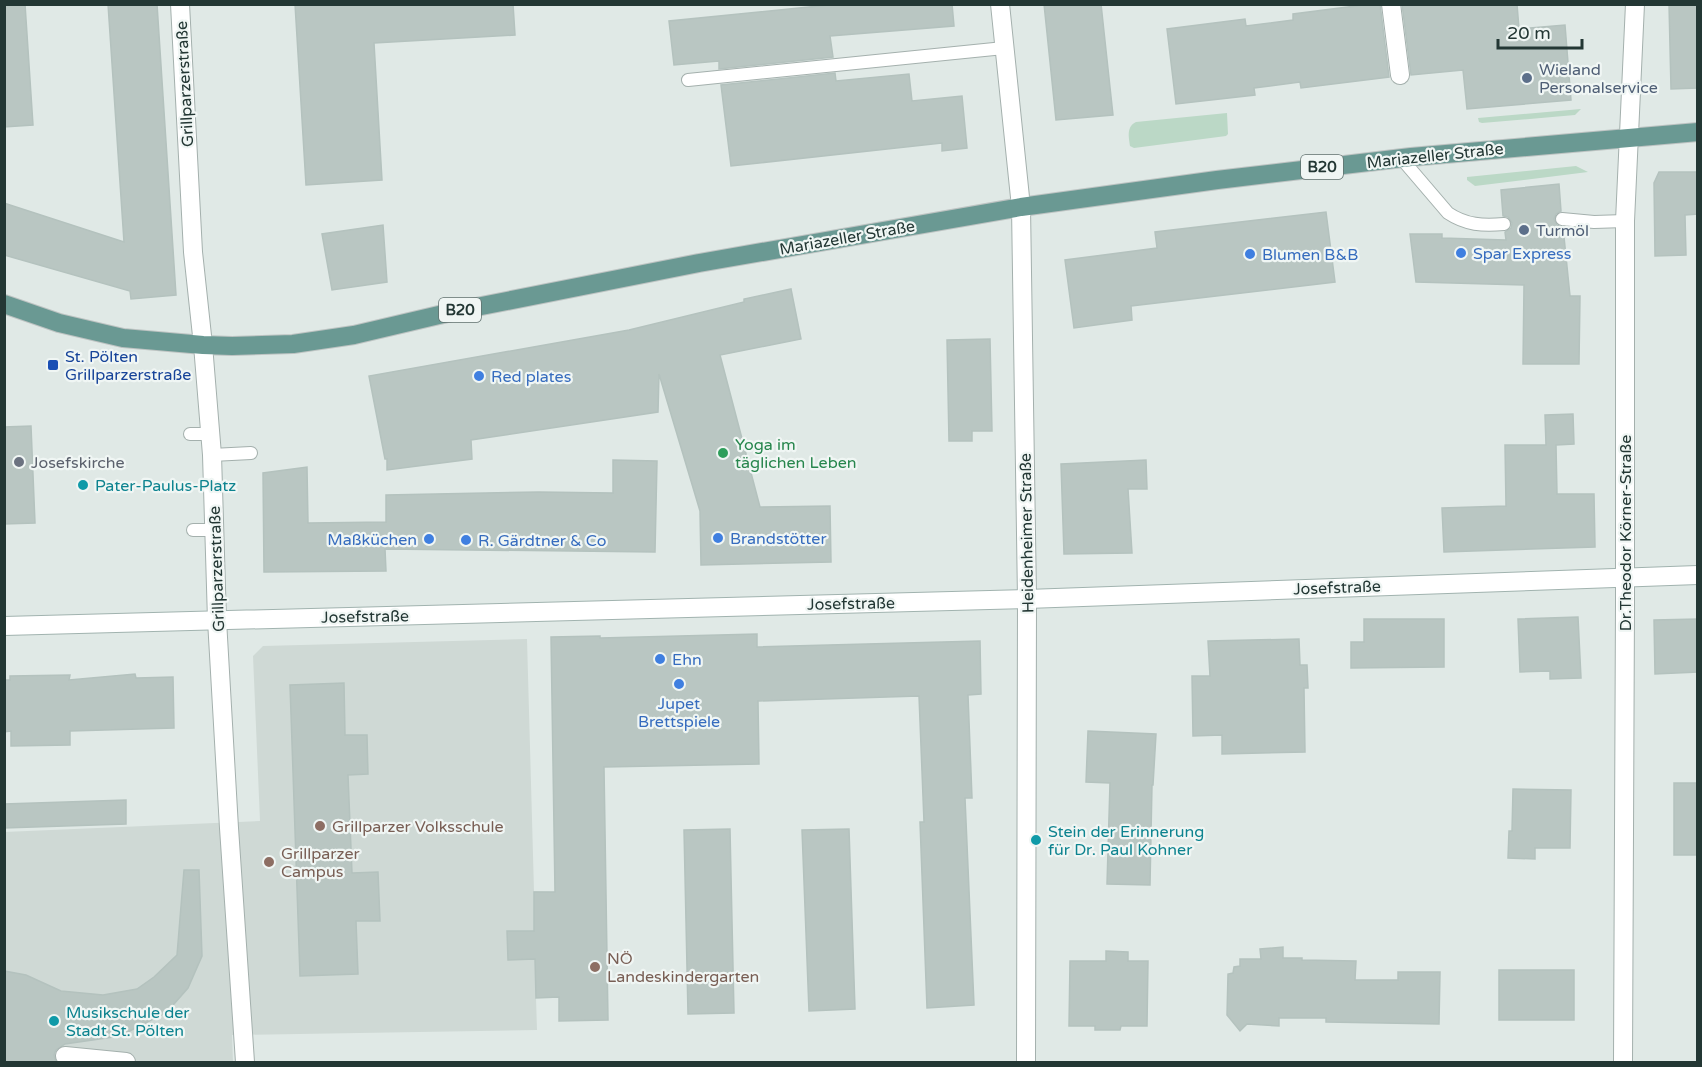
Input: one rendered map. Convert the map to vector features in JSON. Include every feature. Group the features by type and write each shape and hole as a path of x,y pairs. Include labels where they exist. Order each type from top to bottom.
{"main road":[{"name":"Mariazeller Straße","path":"4,304 59,323 123,338 204,345 260,346 322,341 456,311 699,263 1021,207 1216,180 1401,158 1698,132"}],"street":[{"name":"Grillparzerstraße","path":"180,4 194,252 212,455 217,620 244,1062"},
{"name":"Heidenheimer Straße","path":"1000,4 1021,207 1027,599 1026,1062"},
{"path":"1392,4 1400,75"},
{"name":"Dr.Theodor Körner-Straße","path":"1623,1062 1625,221 1635,4"},
{"name":"Josefstraße","path":"4,626 1027,599 1698,575"},
{"path":"65,1056 126,1062"}],"lane":[{"path":"688,80 1004,48"},
{"path":"1401,158 1448,213 1458,219 1483,226 1504,224"},
{"path":"1562,219 1594,222 1625,221"},
{"path":"190,434 210,434"},
{"path":"212,455 252,453"},
{"path":"193,530 214,530"}],"shaded area":[{"name":"Grillparzer Campus","path":"527,639 534,891 556,892 559,997 536,998 537,1030 232,1035 233,1062 5,1062 4,832 260,821 253,656 263,646"}],"green space":[{"path":"1581,109 1575,115 1482,123 1478,118"},
{"path":"1227,113 1228,134 1226,136 1134,148 1130,146 1129,129 1136,122"},
{"path":"1576,166 1588,172 1475,186 1467,180 1467,177"}],"building":[{"path":"4,4 25,4 33,125 4,127"},
{"path":"108,4 157,4 176,295 131,299 130,291 4,255 4,203 124,242"},
{"path":"295,4 513,4 515,35 374,43 382,180 306,185"},
{"path":"838,4 952,4 954,26 830,36 833,57 719,69 719,61 674,65 669,21"},
{"path":"1044,4 1101,4 1113,115 1056,120"},
{"path":"1380,4 1389,77 1301,88 1300,82 1254,88 1255,95 1176,104 1167,29 1245,19 1246,26 1293,20 1293,14"},
{"path":"1402,4 1517,4 1519,29 1565,25 1571,100 1467,109 1463,70 1411,75"},
{"path":"1669,4 1698,4 1698,88 1671,89"},
{"path":"835,73 836,81 909,74 912,101 962,96 967,148 942,151 942,143 731,166 721,85"},
{"path":"1659,172 1698,172 1698,214 1685,215 1686,255 1655,256 1654,183"},
{"path":"1559,184 1561,211 1554,219 1557,225 1563,227 1570,296 1580,296 1579,364 1523,364 1524,285 1416,282 1410,234 1442,234 1442,238 1506,240 1505,232 1511,228 1512,223 1508,217 1503,216 1501,190"},
{"path":"1326,212 1335,282 1131,306 1132,320 1074,328 1065,260 1157,248 1155,232"},
{"path":"383,225 387,282 332,290 322,234"},
{"path":"791,289 801,339 720,355 760,507 830,506 831,562 701,565 700,511 659,374 658,412 471,440 472,459 387,470 387,459 385,459 369,376 629,330 744,302 744,299"},
{"path":"990,339 992,431 972,431 972,441 949,441 947,340"},
{"path":"1573,414 1574,444 1556,445 1557,494 1594,494 1595,547 1444,552 1442,508 1506,506 1505,445 1546,445 1545,415"},
{"name":"Josefskirche","path":"31,426 35,523 4,524 4,427"},
{"path":"613,460 657,461 655,552 385,549 386,571 264,572 263,473 307,467 308,523 386,522 386,495 613,493"},
{"path":"1146,460 1147,489 1128,489 1132,553 1064,554 1061,464"},
{"path":"1578,617 1581,678 1550,679 1550,671 1520,672 1518,619"},
{"path":"1364,619 1444,619 1444,667 1351,668 1351,642 1364,642"},
{"path":"1698,619 1698,672 1655,674 1654,620"},
{"path":"757,634 757,647 980,641 981,694 968,695 972,798 965,798 974,1005 927,1008 920,822 924,822 919,696 758,701 759,764 604,767 608,1020 559,1021 559,997 536,998 535,959 508,960 507,931 534,931 534,892 555,892 551,637"},
{"path":"1299,639 1300,665 1307,665 1308,688 1304,688 1305,752 1222,754 1222,735 1193,736 1192,676 1210,676 1208,641"},
{"path":"135,674 136,678 173,677 174,728 70,731 70,745 11,746 11,731 4,732 4,680 10,680 10,676 70,675 69,680"},
{"path":"344,683 345,735 367,735 368,774 348,775 352,873 378,872 380,921 356,921 358,974 300,976 290,685"},
{"path":"1088,731 1156,734 1152,785 1150,885 1107,884 1110,783 1086,782"},
{"path":"1674,783 1698,783 1698,855 1674,855"},
{"path":"1513,789 1571,790 1570,848 1535,848 1535,859 1508,858 1509,831 1512,831"},
{"path":"126,800 126,824 4,828 4,804"},
{"path":"730,829 734,1013 688,1014 684,830"},
{"path":"849,829 855,1009 809,1011 802,830"},
{"path":"184,870 199,870 202,956 188,988 167,1012 120,1036 65,1044 56,1050 54,1055 56,1062 4,1062 4,971 26,975 61,991 103,995 137,989 154,977 177,955"},
{"path":"1283,947 1283,958 1356,961 1355,980 1398,980 1398,972 1440,972 1439,1024 1326,1022 1326,1018 1279,1018 1279,1026 1247,1024 1240,1031 1227,1015 1228,974 1233,973 1234,967 1240,966 1240,959 1261,959 1260,949"},
{"path":"1106,951 1128,952 1128,961 1148,961 1147,1026 1121,1026 1120,1030 1095,1030 1095,1026 1069,1026 1070,961 1106,961"},
{"path":"1499,970 1574,970 1574,1020 1499,1020"}],"place":[{"name":"Wieland Personalservice","path":"1527,78"},
{"name":"Turmöl","path":"1524,230"},
{"name":"Spar Express","path":"1461,253"},
{"name":"Blumen B&B","path":"1250,254"},
{"name":"St. Pölten Grillparzerstraße","path":"53,365"},
{"name":"Red plates","path":"479,376"},
{"name":"Yoga im täglichen Leben","path":"723,453"},
{"name":"Josefskirche","path":"19,462"},
{"name":"Pater-Paulus-Platz","path":"83,485"},
{"name":"Brandstötter","path":"718,538"},
{"name":"Maßküchen","path":"429,539"},
{"name":"R. Gärdtner & Co","path":"466,540"},
{"name":"Ehn","path":"660,659"},
{"name":"Jupet Brettspiele","path":"679,684"},
{"name":"Grillparzer Volksschule","path":"320,826"},
{"name":"Stein der Erinnerung für Dr. Paul Kohner","path":"1036,840"},
{"name":"Grillparzer Campus","path":"269,862"},
{"name":"NÖ Landeskindergarten","path":"595,967"},
{"name":"Musikschule der Stadt St. Pölten","path":"54,1021"}]}
